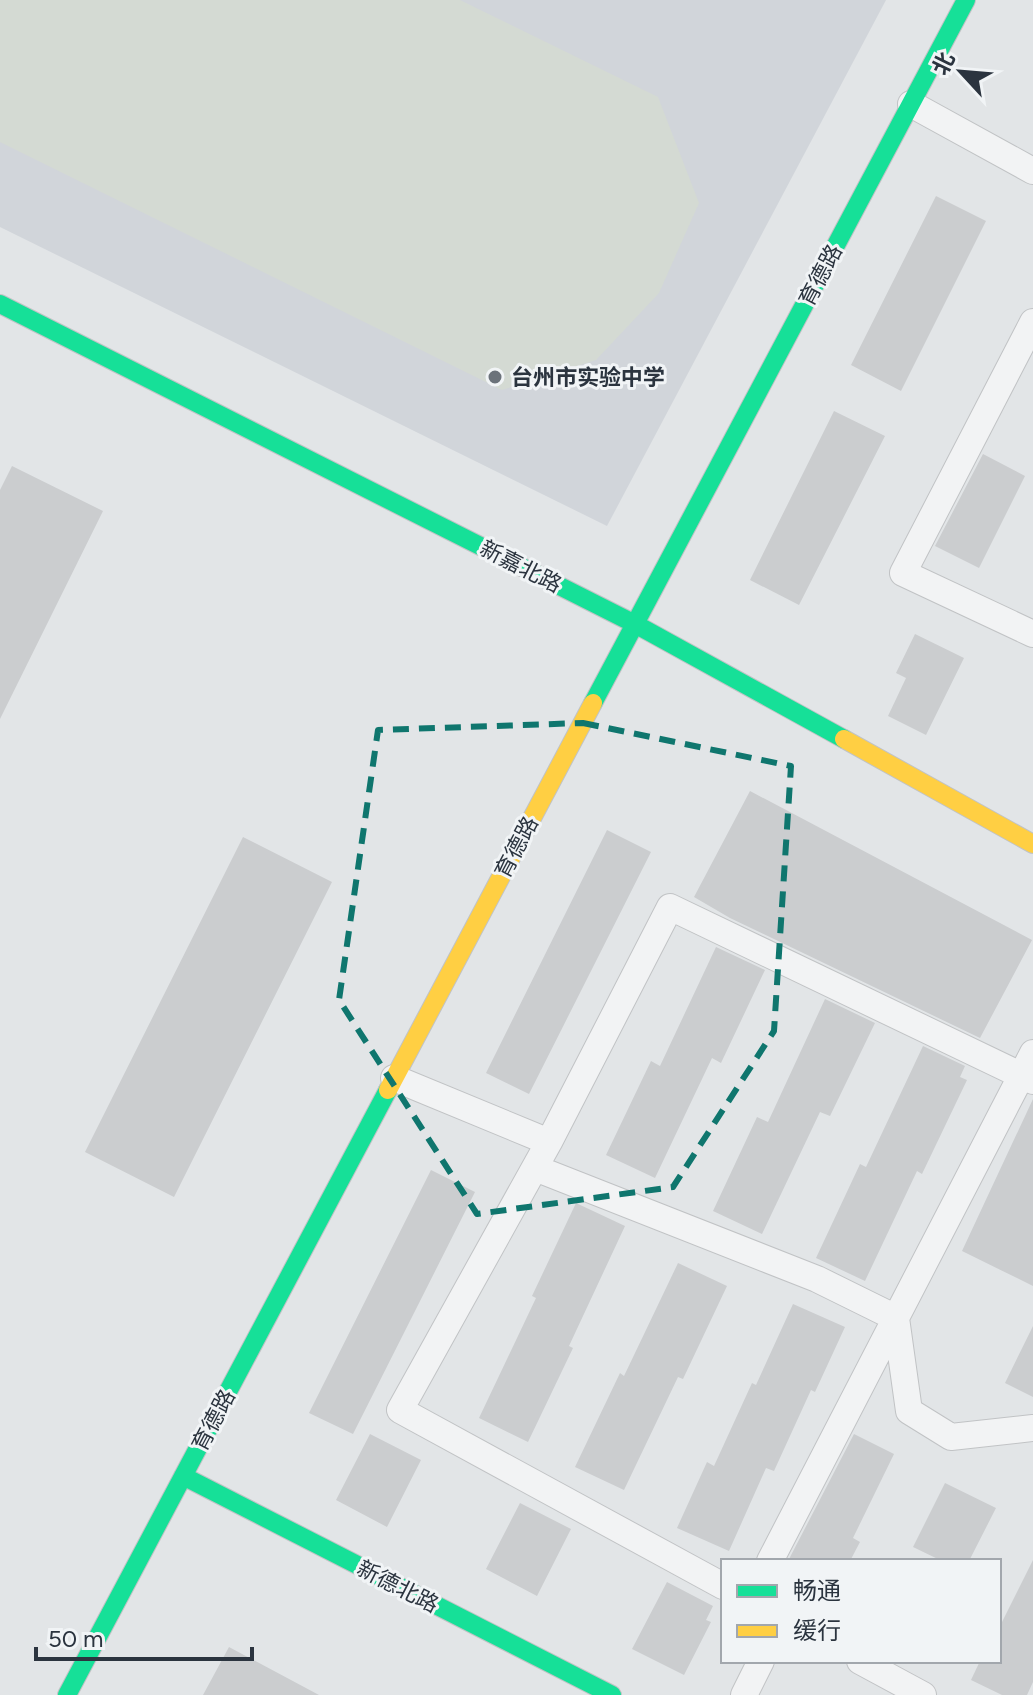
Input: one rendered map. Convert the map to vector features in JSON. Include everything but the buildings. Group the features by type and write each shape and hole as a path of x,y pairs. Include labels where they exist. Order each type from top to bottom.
{"street":[{"name":"育德路","path":"67,1695 966,0"},
{"path":"911,104 1033,171"},
{"name":"新嘉北路","path":"0,304 635,624 1033,844"},
{"path":"1033,322 903,573 1033,634"},
{"path":"721,1585 400,1410 549,1142 670,907 1029,1070 771,1559"},
{"path":"394,1078 549,1142"},
{"path":"535,1168 817,1279 896,1318"},
{"path":"896,1318 909,1411 951,1437 1033,1428"},
{"name":"新德北路","path":"183,1476 612,1695"},
{"path":"744,1695 760,1663"},
{"path":"864,1663 923,1695"}],"highlighted area":[{"path":"583,723 791,766 774,1031 673,1187 477,1214 339,1000 378,730"}],"shaded area":[{"name":"台州市实验中学","path":"0,0 886,0 607,526 0,227"},
{"name":"台州市实验中学","path":"0,0 460,0 658,97 699,203 659,293 596,360 502,390 0,142"}],"traffic: fast":[{"path":"593,703 966,0"},
{"path":"0,304 635,624 844,739"},
{"path":"67,1695 388,1090"},
{"path":"183,1476 612,1695"}],"traffic: slow":[{"path":"388,1090 593,703"},
{"path":"844,739 1033,844"}],"place":[{"name":"台州市实验中学","path":"495,377"}]}
